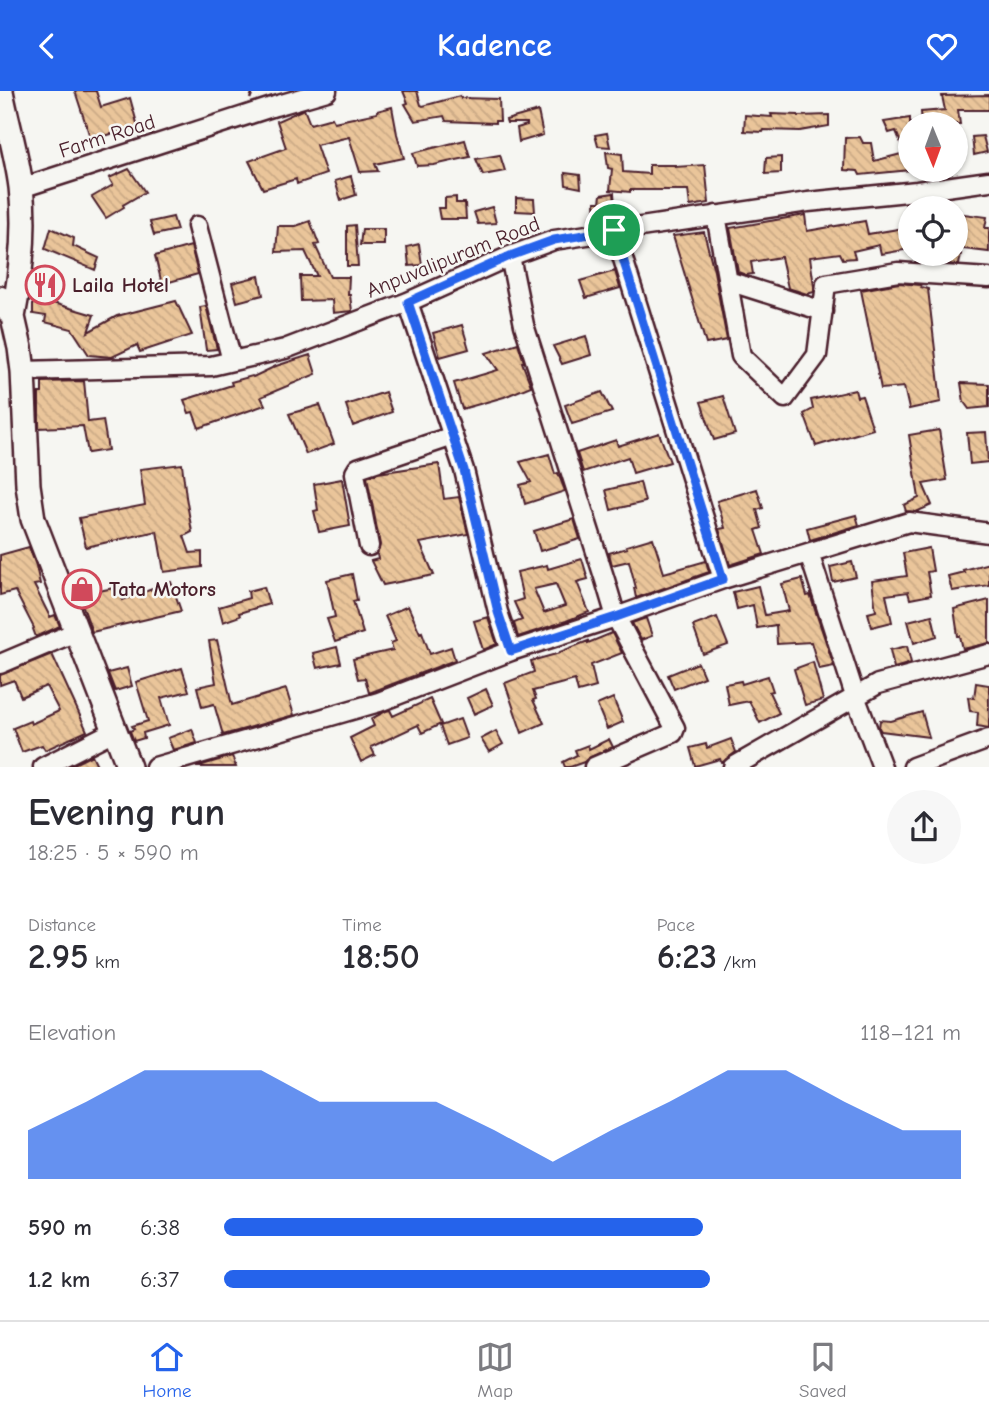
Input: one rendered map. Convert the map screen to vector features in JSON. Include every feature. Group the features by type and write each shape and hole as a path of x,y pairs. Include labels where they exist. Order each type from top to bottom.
{"main road":[{"path":"1,91 21,188 23,221 13,317"},
{"path":"0,298 13,317 18,332 23,371 28,485 33,519 130,767"}],"street":[{"name":"Farm Road","path":"21,188 277,98 327,91"},
{"name":"Anpuvalipuram Road","path":"23,371 211,366 285,349 408,302 510,256 554,240 808,202 989,181"},
{"path":"716,215 741,356 785,398 817,355 826,284 898,272 989,278"},
{"path":"197,226 232,361"},
{"path":"614,230 723,579"},
{"path":"510,256 524,325 616,617 676,729 594,767"},
{"path":"728,281 823,311"},
{"path":"408,302 464,470 498,612 511,651"},
{"path":"369,547 355,473 358,468 453,436"},
{"path":"155,767 379,702 511,651 723,579 909,522 989,533"},
{"path":"809,553 855,696 882,767"},
{"path":"0,664 78,631"},
{"path":"733,767 878,684 989,654"},
{"path":"43,767 116,730"},
{"path":"913,767 989,739"}],"building":[{"path":"75,91 96,91 101,107 130,98 138,127 91,140"},
{"path":"403,91 417,91 423,106 460,96 499,99 500,121 446,121 444,116 415,121 405,104 408,103"},
{"path":"989,95 989,110 921,112 945,110 942,96"},
{"path":"392,107 404,158 375,164 378,171 360,172 349,137 316,145 326,174 297,184 296,179 263,189 249,161 286,148 277,121 304,109 310,124 332,118 334,122"},
{"path":"538,111 543,135 519,142 517,128 527,123 507,123 506,120"},
{"path":"771,114 829,115 829,126 800,131 744,131 745,115 772,117"},
{"path":"898,120 898,136 896,131 889,133 884,122"},
{"path":"607,133 610,147 598,146 595,135"},
{"path":"983,136 987,152 974,155 972,137"},
{"path":"860,137 863,143 871,143 874,161 898,155 898,171 860,175 858,171 844,170 845,138"},
{"path":"465,140 470,157 417,166 413,153"},
{"path":"606,152 622,154 623,172 649,174 649,165 705,165 709,203 690,206 688,190 610,190 612,169 608,168"},
{"path":"500,155 505,171 483,175 476,159"},
{"path":"781,157 781,173 765,174 766,158"},
{"path":"129,169 145,192 106,218 92,197 113,185 109,178"},
{"path":"565,173 580,175 581,188 566,185"},
{"path":"351,176 356,195 341,200 335,181"},
{"path":"614,193 616,217 596,219 595,202 600,202 601,195"},
{"path":"456,197 456,203 465,203 466,219 440,219 438,208 445,208 445,198"},
{"path":"516,198 534,199 535,212 516,211"},
{"path":"492,207 496,223 478,224 474,212"},
{"path":"805,215 807,231 865,221 868,234 898,229 898,251 881,254 879,245 853,251 855,258 843,259 840,253 810,257 814,292 807,294 788,288 781,257 751,262 753,274 738,272 730,228"},
{"path":"968,215 987,217 985,228 989,228 989,252 968,249"},
{"path":"173,217 177,230 154,235 150,222"},
{"path":"310,221 319,244 315,245 330,277 349,277 348,295 352,311 333,313 332,300 301,301 300,276 317,276 305,251 276,252 278,226 296,226"},
{"path":"355,225 358,266 347,266 347,226"},
{"path":"51,228 74,238 73,246 99,258 95,270 45,249"},
{"path":"362,229 384,229 384,245 360,245"},
{"path":"704,232 727,340 706,344 673,236"},
{"path":"419,244 422,265 409,266 407,247"},
{"path":"191,246 198,274 162,284 155,256"},
{"path":"615,271 620,288 586,298 580,281"},
{"path":"41,276 60,284 53,303 94,315 88,332 117,316 176,301 192,335 140,352 137,345 112,357 89,355 72,329 45,322 46,316 33,314 33,302 37,302"},
{"path":"259,276 263,295 237,302 232,283"},
{"path":"899,283 920,285 928,289 941,402 909,409 904,387 881,389 861,290"},
{"path":"206,306 217,349 206,350 200,307"},
{"path":"462,325 469,349 440,357 433,333"},
{"path":"586,336 591,355 562,364 553,346"},
{"path":"518,343 531,386 462,409 454,383 498,370 486,353"},
{"path":"310,355 316,374 261,397 265,405 199,428 193,412 189,413 184,400"},
{"path":"84,381 88,422 103,420 108,450 88,453 83,426 39,428 39,393 42,393 42,382"},
{"path":"961,383 989,384 989,407 969,409 964,402"},
{"path":"855,390 857,397 862,396 873,429 816,446 804,414 813,409 811,400"},
{"path":"385,392 392,412 353,426 346,405"},
{"path":"602,392 612,412 572,424 565,405"},
{"path":"723,396 735,434 714,440 701,402"},
{"path":"320,405 334,444 306,454 289,414"},
{"path":"939,430 947,480 923,484 932,505 916,512 906,511 904,505 919,498 909,435"},
{"path":"986,432 988,462 970,464 967,433"},
{"path":"659,433 670,462 633,473 628,457 583,472 577,453 616,440 618,446"},
{"path":"549,454 555,474 558,473 565,491 525,504 520,485 531,482 520,462"},
{"path":"182,464 192,532 184,536 190,553 202,552 202,567 164,572 157,531 86,547 79,518 145,505 140,469"},
{"path":"439,464 444,499 459,497 468,534 420,543 434,575 383,585 371,561 378,559 380,545 367,477"},
{"path":"342,479 350,526 319,532 314,511 318,510 314,484"},
{"path":"640,482 645,502 611,510 606,490"},
{"path":"757,489 763,508 757,510 762,528 756,530 764,554 730,565 719,529 725,528 717,501"},
{"path":"856,515 859,525 810,540 807,528"},
{"path":"574,519 580,539 540,551 534,531"},
{"path":"653,538 664,573 706,561 709,572 636,598 629,561 612,565 609,553"},
{"path":"29,547 40,584 34,585 50,617 55,615 60,626 36,637 15,591 0,595 0,555"},
{"path":"929,548 933,571 927,572 931,595 910,599 908,592 886,595 892,622 872,627 868,613 876,611 872,581 907,576 903,553"},
{"path":"582,559 588,579 577,582 589,612 518,637 514,623 522,620 514,602 523,599 517,572 547,565 548,569","holes":["556,584 565,606 544,613 534,589"]},
{"path":"852,562 856,577 833,582 830,567"},
{"path":"989,563 989,585 952,591 948,576"},
{"path":"352,574 357,600 353,601 363,633 335,642 327,619 335,617 327,580"},
{"path":"802,579 834,666 819,669 811,642 777,644 776,625 757,628 753,605 737,609 733,592 758,586 765,615 789,611 782,584"},
{"path":"171,582 181,611 92,632 79,595 119,587 123,600"},
{"path":"264,587 269,604 239,613 240,616 223,622 219,607 249,598 248,591"},
{"path":"989,600 989,643 963,649 954,609"},
{"path":"408,606 430,654 451,647 455,660 369,693 365,678 358,679 353,659 393,650 391,643 396,641 385,616"},
{"path":"932,615 937,636 914,643 908,621"},
{"path":"488,617 497,644 483,650 474,621"},
{"path":"717,617 728,645 703,654 693,626"},
{"path":"646,618 652,636 641,640 632,623"},
{"path":"612,633 622,653 591,665 596,687 578,692 575,680 533,691 536,699 533,700 544,723 522,733 505,683 534,672 531,661"},
{"path":"217,640 232,705 286,689 294,715 223,735 214,704 202,707 197,687 216,683 209,641"},
{"path":"907,646 911,663 894,668 890,650"},
{"path":"337,647 341,663 317,668 313,653"},
{"path":"52,654 87,731 45,750 42,745 22,752 13,728 30,721 31,724 59,711 46,686 21,697 14,680 0,685 0,675"},
{"path":"813,662 823,700 805,705 794,669"},
{"path":"698,663 704,677 674,689 668,675"},
{"path":"127,668 132,686 115,691 108,673"},
{"path":"182,668 189,691 161,698 169,725 143,733 144,738 134,741 130,731 134,729 132,726 148,721 136,682"},
{"path":"768,676 773,691 769,692 779,713 760,723 749,701 729,705 725,684 741,681 742,684"},
{"path":"976,683 989,685 989,728 977,726 978,712 970,711 968,697 974,698"},
{"path":"486,689 493,705 474,714 467,698"},
{"path":"613,698 623,722 607,729 597,705"},
{"path":"430,699 441,724 422,733 418,725 371,747 375,755 361,762 350,738 374,726 371,719 386,711 390,710 393,716"},
{"path":"922,712 929,737 881,731 879,728 880,720 891,721"},
{"path":"460,719 467,738 447,745 440,726"},
{"path":"192,729 197,743 173,750 168,738"},
{"path":"496,731 503,744 489,752 481,739"},
{"path":"609,739 613,747 584,762 565,767 563,762 577,755 575,750 588,745 589,749"},
{"path":"731,739 736,752 723,762 720,759 695,766 690,748 706,744 707,748"},
{"path":"92,755 98,767 68,767"},
{"path":"232,756 236,767 196,767"}],"place":[{"name":"Laila Hotel","path":"45,285"},
{"name":"Tata Motors","path":"82,589"}],"route":[{"path":"614,230 723,579 511,651 498,612 464,470 408,302 510,256 554,240 614,230"}]}
